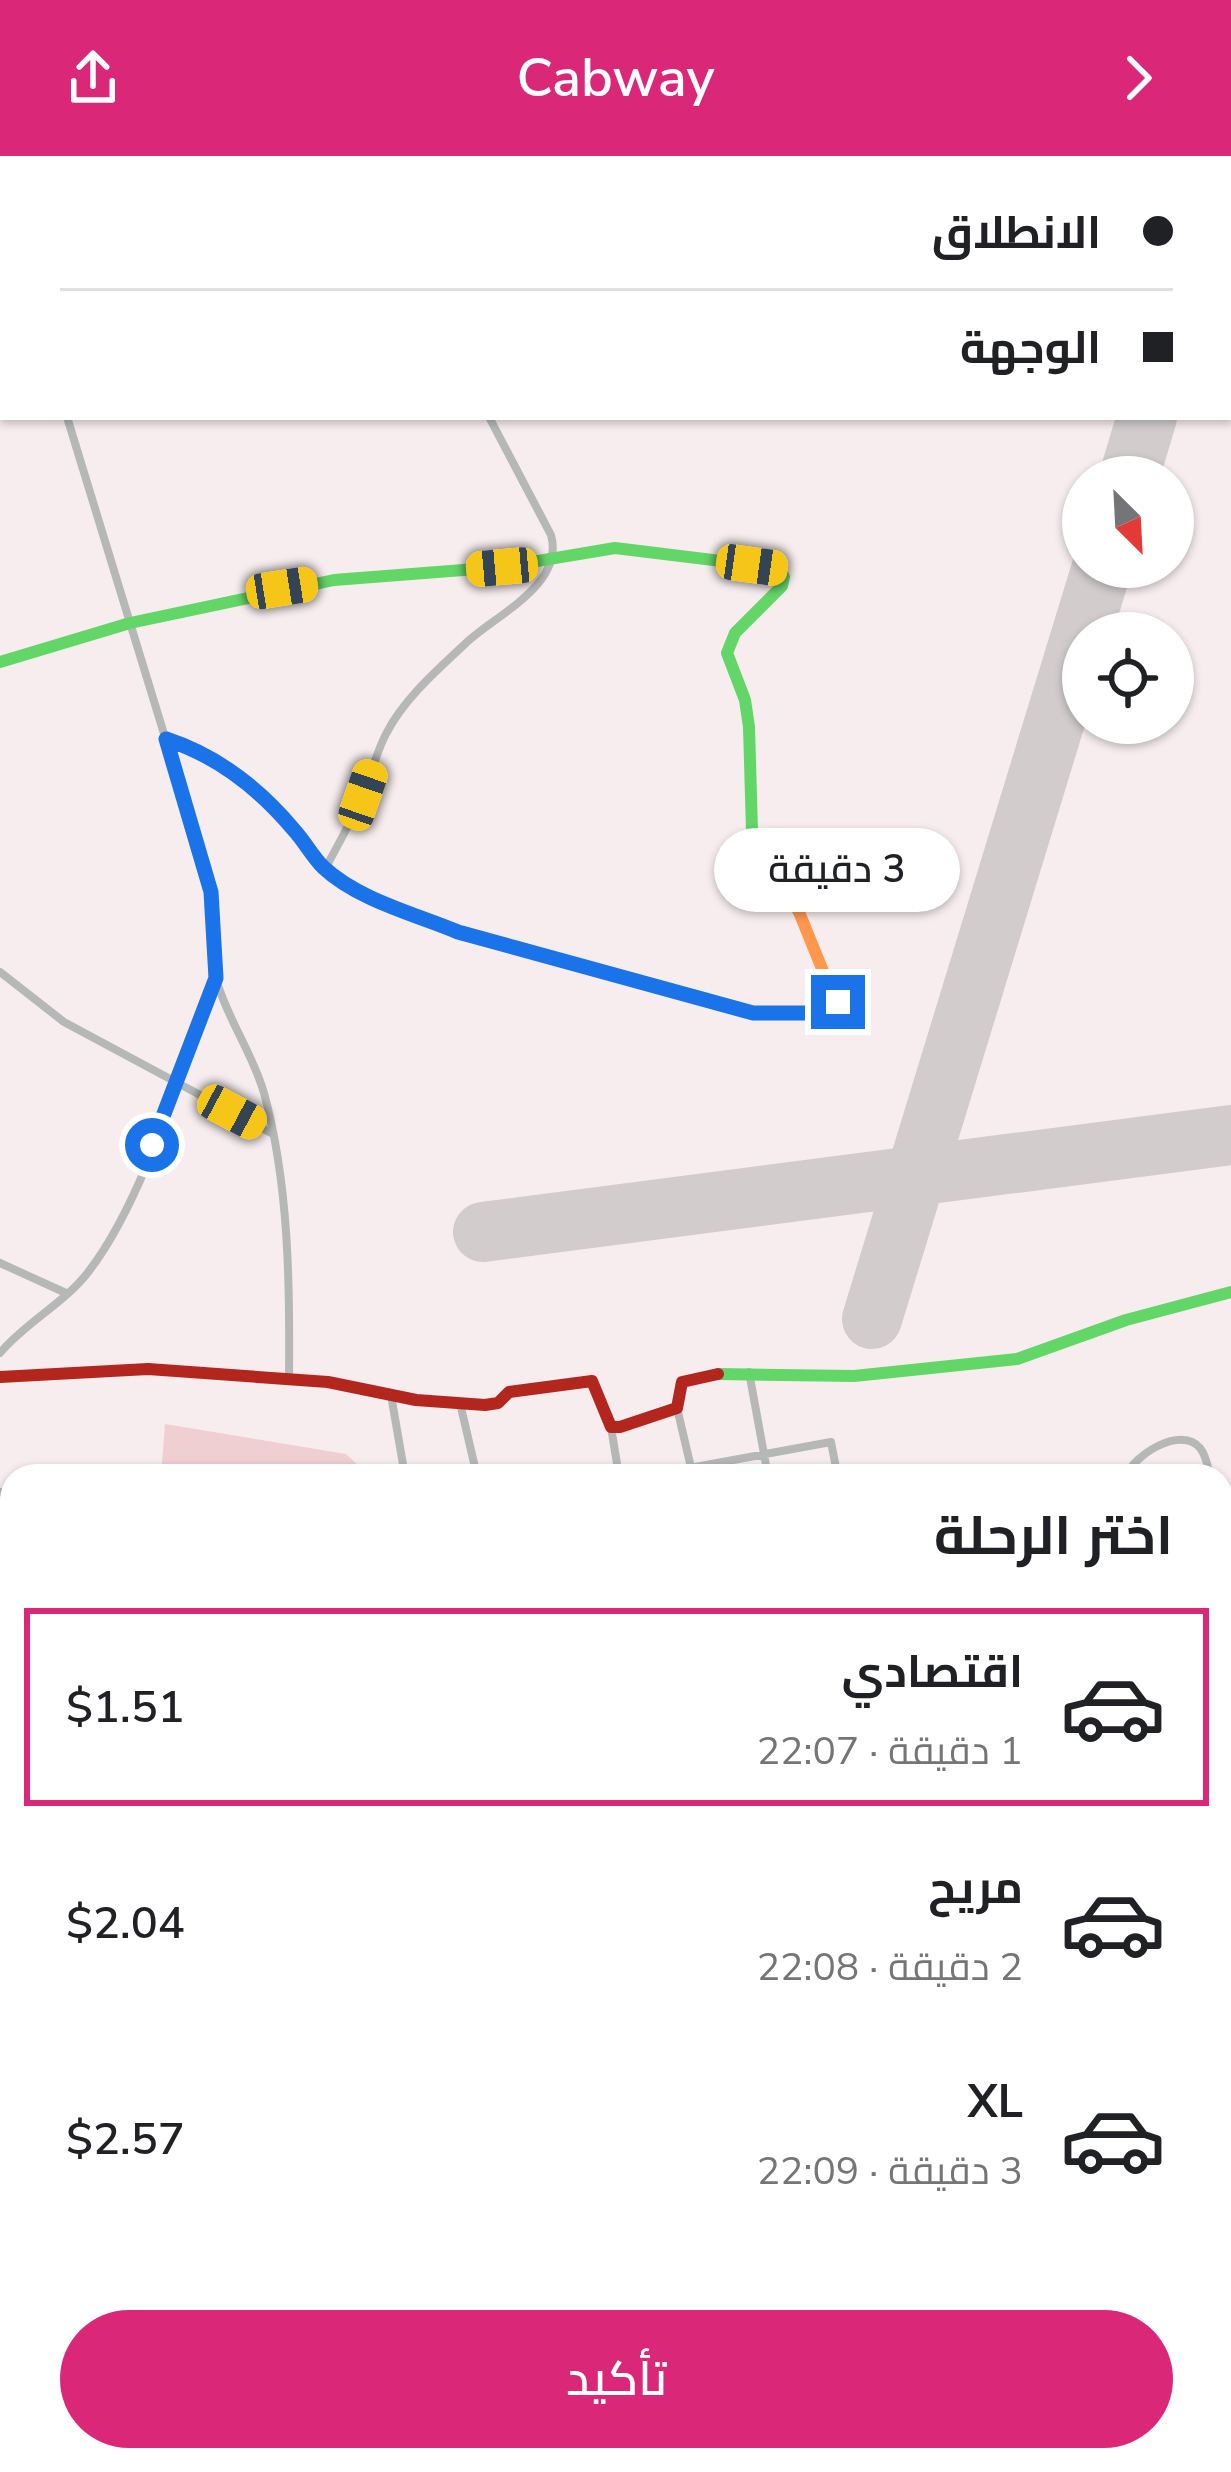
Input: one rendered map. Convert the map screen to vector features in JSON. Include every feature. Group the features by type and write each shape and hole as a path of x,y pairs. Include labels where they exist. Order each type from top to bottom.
{"street":[{"path":"68,420 211,892 216,978 263,1089 282,1187 289,1381"},
{"path":"325,869 363,795 387,731 406,705 470,639 540,581 552,560 551,535 491,420"},
{"path":"0,662 130,623 334,580 552,560 615,548 779,568 782,586 736,633 727,653 745,700 749,727 752,831 799,912 838,1002 836,1012 753,1013 458,932 382,902 325,869 248,783 207,755 166,739"},
{"path":"0,972 64,1022 273,1134"},
{"path":"0,1353 86,1276 104,1251 140,1176 216,978"},
{"path":"0,1263 66,1293"},
{"path":"690,1464 677,1408 682,1382 700,1376 749,1372 854,1376 1017,1358 1126,1320 1231,1292"},
{"path":"0,1377 148,1369 328,1382 416,1400 460,1403 498,1403 509,1392 592,1381 611,1427 618,1464"},
{"path":"749,1372 766,1464"},
{"path":"391,1393 403,1464"},
{"path":"460,1403 474,1464"},
{"path":"611,1427 636,1424 677,1408"},
{"path":"1133,1464 1151,1449 1183,1440 1195,1442 1206,1464"},
{"path":"726,1464 831,1442 836,1464"}],"shaded area":[{"path":"165,1424 346,1454 357,1464 162,1464"}],"runway":[{"path":"1135,456 1146,420"},
{"path":"872,1319 1096,588"},
{"path":"483,1232 1231,1135"}],"traffic: fast":[{"path":"0,662 130,623 334,580 502,567 615,548 779,568 782,586 735,633 727,653 745,700 749,727 752,831 799,912"},
{"path":"718,1374 854,1376 1017,1359 1126,1320 1231,1292"}],"traffic: slow":[{"path":"166,739 236,775 281,815 323,867 353,889 458,931 753,1013 830,1013 838,1008 799,912"}],"traffic: jam":[{"path":"0,1377 148,1369 328,1382 416,1400 485,1405 498,1403 509,1392 592,1381 611,1427 620,1427 677,1408 682,1382 718,1374"}],"route":[{"path":"152,1145 216,978 211,892 166,739 207,755 248,783 325,869 382,902 458,932 753,1013 830,1013 836,1012 838,1002"}]}
